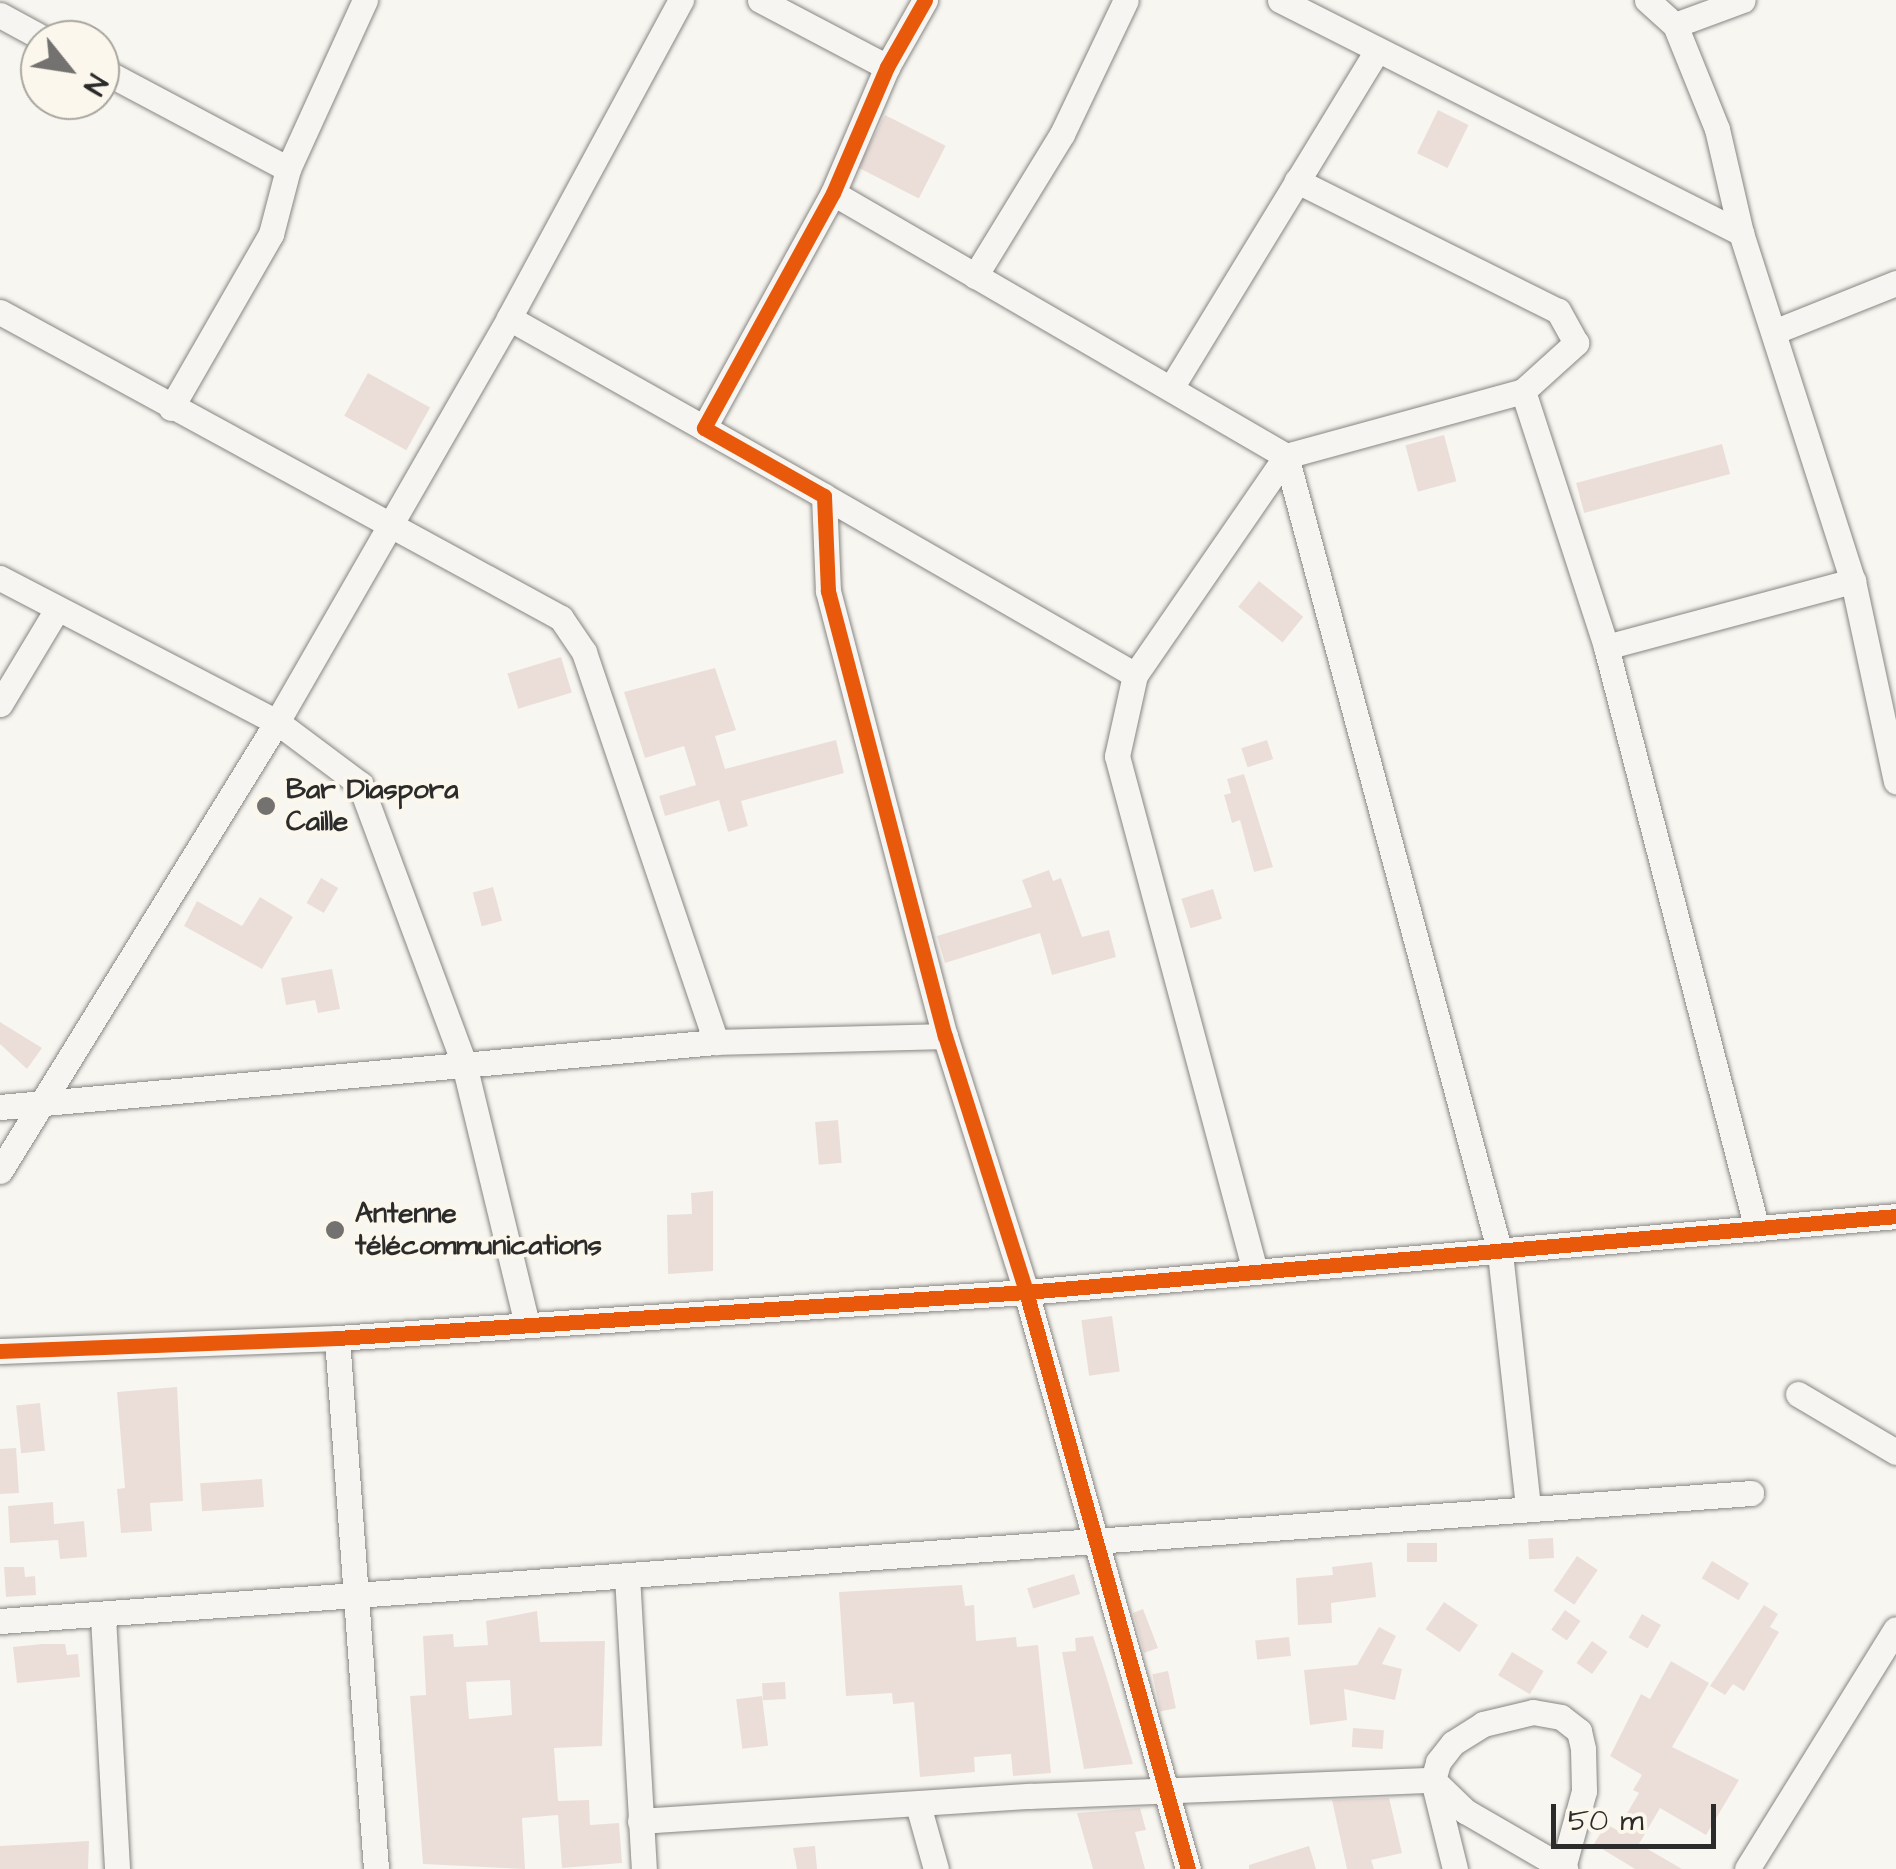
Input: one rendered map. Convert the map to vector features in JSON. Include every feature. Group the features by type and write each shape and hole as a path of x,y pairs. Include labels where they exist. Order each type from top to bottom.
{"street":[{"path":"171,408 271,234 288,169 365,0"},
{"path":"0,1172 277,722 509,318 681,0"},
{"path":"760,0 887,67"},
{"path":"704,428 833,193 887,67 925,0"},
{"path":"974,276 1062,134 1126,0"},
{"path":"1280,0 1741,232"},
{"path":"1647,0 1675,25 1717,129 1741,232 1776,331 1853,581 1896,781"},
{"path":"1675,25 1742,0"},
{"path":"1171,388 1377,50"},
{"path":"120,80 288,169"},
{"path":"1254,1272 1117,756 1135,675 1286,456 1523,391 1576,343 1558,311 1297,181"},
{"path":"833,193 1286,456 1500,1253 1528,1508"},
{"path":"1776,331 1896,283"},
{"path":"0,312 561,618 584,652 716,1042"},
{"path":"509,318 1135,675"},
{"path":"1523,391 1606,647 1757,1229"},
{"path":"824,496 828,590 945,1036 1026,1292 1092,1540 1188,1869"},
{"path":"0,578 277,722 360,784 464,1064 527,1324"},
{"path":"1606,647 1853,581"},
{"path":"0,704 57,609"},
{"path":"0,1107 716,1042 945,1036"},
{"path":"0,1350 337,1338 1026,1292 1896,1216"},
{"path":"337,1338 360,1596 376,1869"},
{"path":"1798,1394 1896,1452"},
{"path":"0,1621 103,1617 1751,1492"},
{"path":"627,1576 644,1869"},
{"path":"103,1617 117,1869"},
{"path":"1747,1869 1896,1629"},
{"path":"640,1821 1164,1790 1434,1780 1465,1810 1564,1868 1584,1790 1578,1731 1561,1717 1533,1712 1483,1724 1453,1743 1434,1780 1455,1869"},
{"path":"918,1805 936,1869"}],"building":[{"path":"1438,110 1469,125 1448,168 1417,153"},
{"path":"885,115 946,146 919,198 858,168"},
{"path":"368,373 430,407 406,450 344,416"},
{"path":"1444,435 1456,481 1418,492 1405,445"},
{"path":"1722,444 1730,474 1584,513 1576,483"},
{"path":"1259,581 1303,617 1283,643 1238,607"},
{"path":"561,657 572,692 518,709 507,673"},
{"path":"715,668 736,730 715,736 725,769 836,740 844,773 741,801 748,826 728,832 719,800 665,816 659,796 696,785 684,746 645,758 624,692"},
{"path":"1267,740 1273,759 1248,767 1241,748"},
{"path":"1244,774 1273,867 1254,872 1240,820 1232,823 1224,795 1231,793 1227,779"},
{"path":"1049,870 1053,881 1061,878 1082,937 1109,930 1116,957 1052,975 1040,933 945,963 937,936 1032,907 1022,880"},
{"path":"321,878 338,888 324,913 306,903"},
{"path":"493,887 502,921 482,926 473,892"},
{"path":"1213,889 1222,919 1191,928 1181,899"},
{"path":"260,897 293,917 262,969 184,926 197,901 242,926"},
{"path":"332,969 340,1009 318,1013 315,1000 286,1005 281,978"},
{"path":"0,1022 42,1048 27,1069 0,1044"},
{"path":"838,1120 842,1163 819,1165 815,1122"},
{"path":"713,1191 713,1271 668,1274 667,1215 692,1214 691,1193"},
{"path":"1112,1316 1120,1371 1089,1376 1081,1320"},
{"path":"177,1387 183,1501 150,1503 152,1531 121,1533 117,1489 125,1488 117,1392"},
{"path":"40,1403 45,1451 21,1453 16,1406"},
{"path":"16,1448 19,1493 0,1494 0,1449"},
{"path":"262,1479 264,1507 202,1511 200,1483"},
{"path":"53,1502 54,1524 84,1521 87,1557 60,1559 58,1540 10,1543 8,1506"},
{"path":"1553,1538 1554,1558 1529,1559 1528,1539"},
{"path":"1407,1543 1437,1543 1437,1562 1407,1562"},
{"path":"1577,1556 1598,1570 1574,1605 1554,1591"},
{"path":"1712,1561 1749,1583 1739,1600 1702,1578"},
{"path":"1372,1562 1376,1597 1331,1603 1332,1623 1298,1625 1296,1578 1333,1575 1332,1567"},
{"path":"4,1567 24,1567 25,1577 35,1576 36,1595 6,1597"},
{"path":"1074,1574 1080,1594 1033,1608 1027,1588"},
{"path":"962,1585 965,1606 974,1605 976,1641 1016,1637 1017,1647 1038,1645 1051,1773 1013,1776 1011,1754 974,1757 975,1772 920,1777 914,1702 893,1704 892,1693 846,1696 839,1592"},
{"path":"1444,1602 1478,1625 1460,1652 1426,1629"},
{"path":"1764,1605 1778,1614 1770,1627 1779,1632 1744,1691 1733,1684 1725,1695 1710,1686"},
{"path":"1143,1609 1158,1648 1144,1653 1133,1613"},
{"path":"1565,1610 1581,1621 1567,1641 1551,1630"},
{"path":"537,1611 540,1642 605,1641 602,1746 554,1748 558,1801 589,1800 590,1825 619,1823 622,1863 562,1868 558,1815 522,1818 525,1869 423,1864 410,1696 426,1695 423,1636 453,1634 454,1647 488,1645 486,1621","holes":["510,1680 512,1715 469,1719 466,1682"]},
{"path":"1642,1614 1661,1625 1648,1648 1628,1637"},
{"path":"1379,1627 1396,1636 1382,1664 1402,1669 1395,1700 1344,1689 1347,1720 1310,1725 1304,1670 1357,1665"},
{"path":"1093,1636 1133,1764 1084,1769 1062,1652 1076,1651 1075,1638"},
{"path":"1289,1637 1291,1656 1257,1659 1255,1641"},
{"path":"1592,1641 1608,1652 1592,1674 1577,1663"},
{"path":"65,1644 67,1655 78,1654 80,1677 17,1683 13,1647"},
{"path":"1512,1652 1544,1671 1530,1694 1498,1675"},
{"path":"1671,1661 1709,1683 1672,1747 1739,1780 1706,1835 1660,1808 1639,1844 1682,1869 1635,1869 1594,1844 1606,1824 1617,1830 1639,1793 1633,1790 1642,1775 1610,1756 1641,1694 1650,1699"},
{"path":"1168,1671 1176,1708 1160,1711 1152,1674"},
{"path":"785,1682 786,1699 763,1700 762,1683"},
{"path":"762,1696 768,1746 742,1749 736,1699"},
{"path":"1353,1728 1384,1730 1383,1749 1352,1747"},
{"path":"1389,1798 1402,1853 1371,1860 1374,1869 1347,1869 1332,1800"},
{"path":"1140,1808 1146,1830 1135,1832 1145,1869 1093,1869 1077,1813"},
{"path":"89,1841 88,1869 0,1869 0,1846"},
{"path":"815,1846 817,1869 797,1869 793,1848"},
{"path":"1309,1846 1316,1869 1249,1869 1249,1865"}],"cycle path":[{"path":"925,0 887,67 833,193 704,428 824,496 828,591 945,1036 1026,1292 1188,1869"},
{"path":"0,1351 337,1338 1026,1292 1896,1216"}],"place":[{"name":"Bar Diaspora Caille","path":"266,806"},
{"name":"Antenne télécommunications","path":"335,1230"}]}
